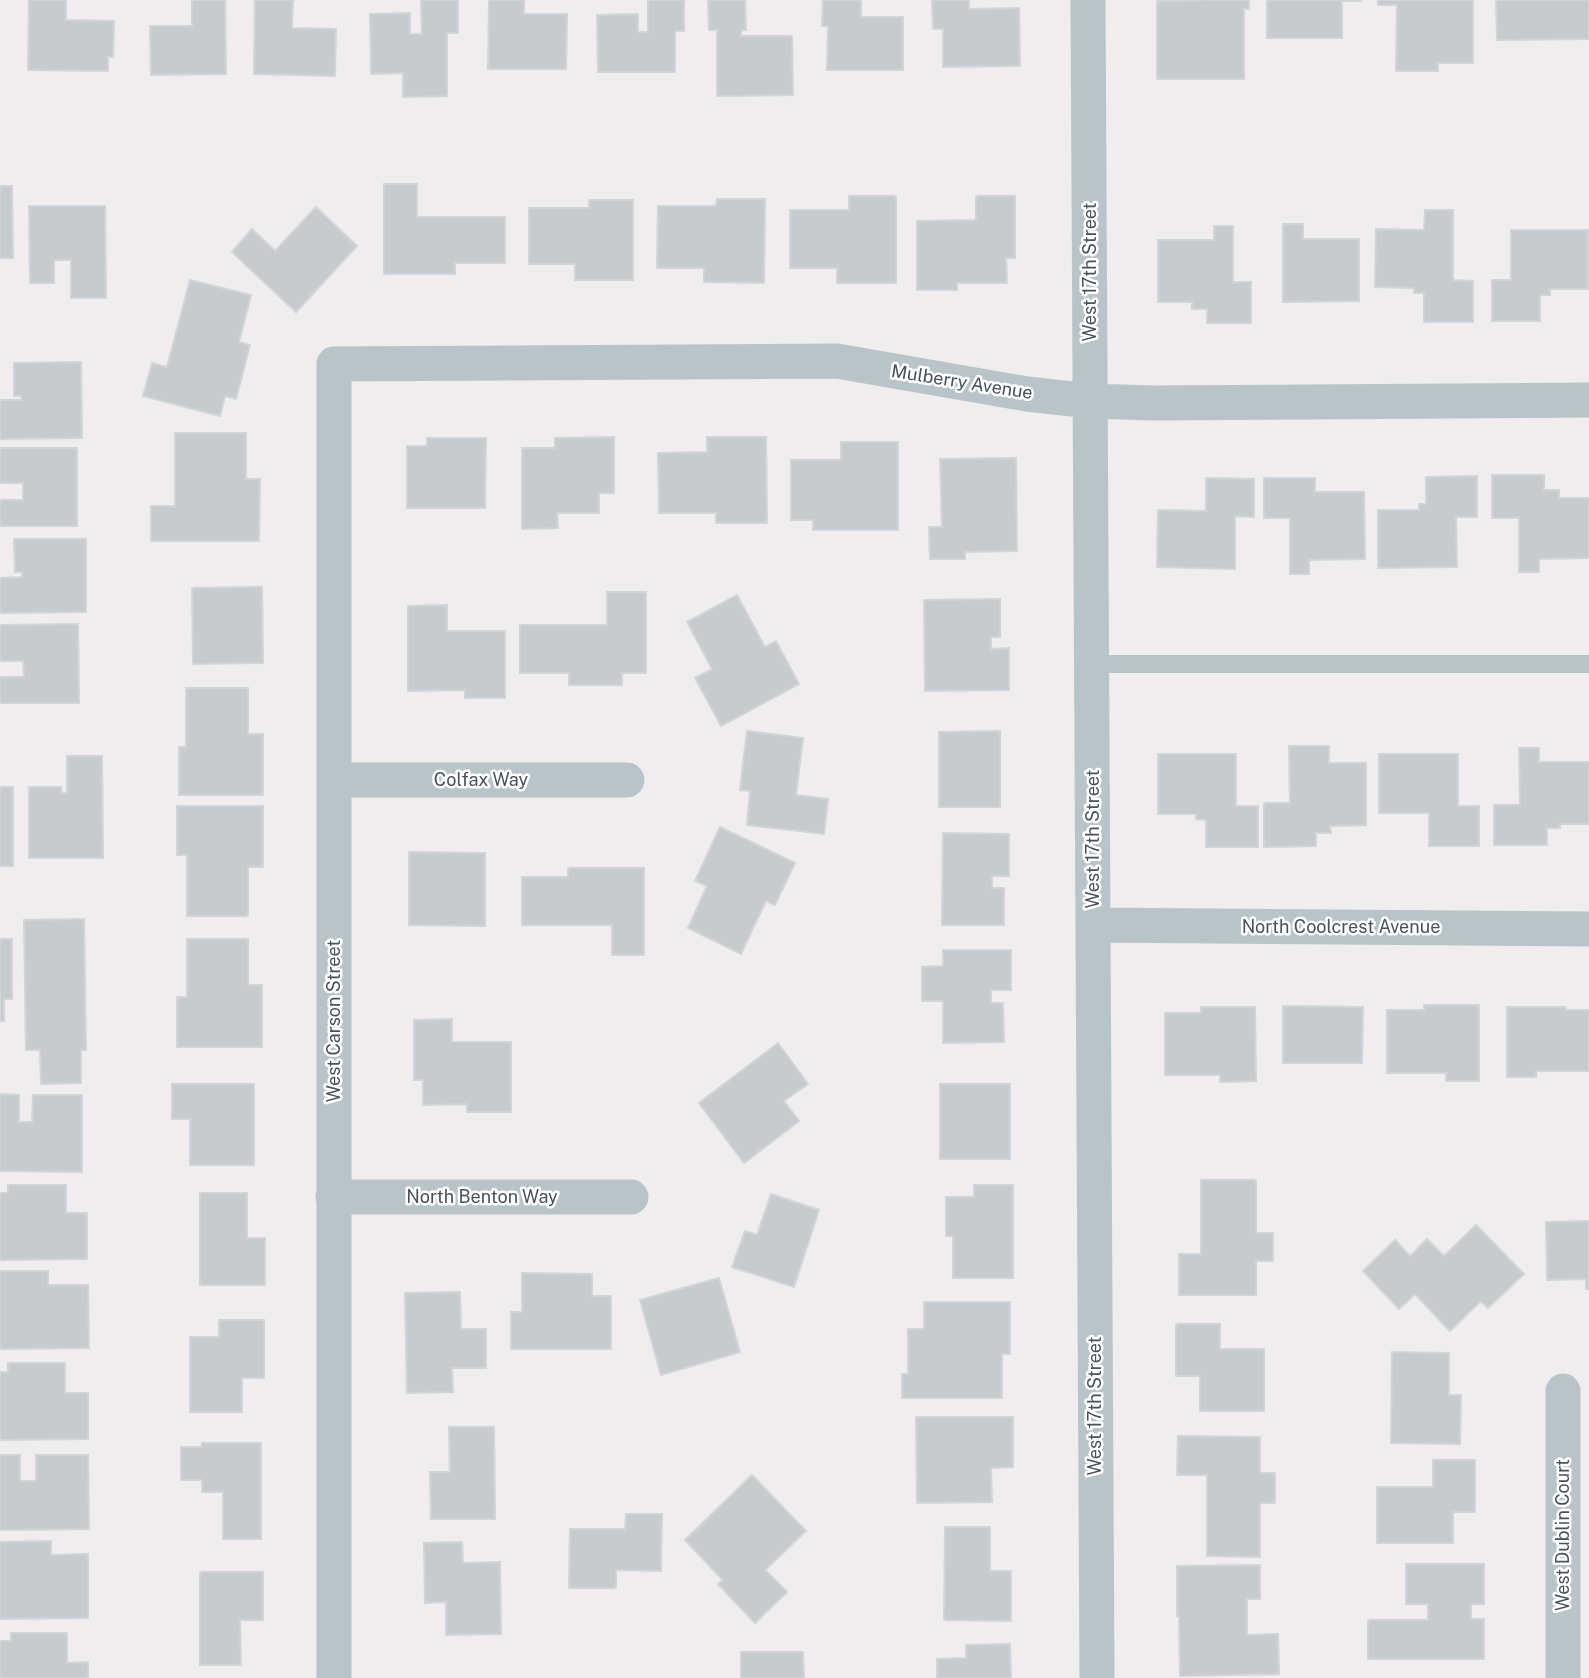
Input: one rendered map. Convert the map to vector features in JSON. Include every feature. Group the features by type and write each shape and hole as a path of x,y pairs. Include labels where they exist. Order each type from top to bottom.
{"street":[{"name":"West 17th Street","path":"1088,0 1097,1678"},
{"name":"Mulberry Avenue","path":"334,364 837,361 1027,394 1090,401 1153,403 1589,400"},
{"name":"West Carson Street","path":"334,364 334,1678"},
{"name":"Colfax Way","path":"334,780 627,780"},
{"name":"North Coolcrest Avenue","path":"1093,925 1589,929"},
{"name":"North Benton Way","path":"333,1197 631,1197"},
{"name":"West Dublin Court","path":"1563,1391 1563,1678"}],"lane":[{"path":"1093,664 1589,664"}],"building":[{"path":"29,0 66,0 66,20 114,21 113,57 108,57 108,71 28,70"},
{"path":"192,0 225,0 226,74 151,75 150,26 192,26"},
{"path":"255,0 293,0 292,28 336,29 335,76 254,74"},
{"path":"421,0 458,0 458,33 447,33 447,96 403,97 403,73 371,74 370,14 410,13 410,34 422,34"},
{"path":"489,0 524,0 524,14 567,14 566,69 488,69"},
{"path":"648,0 684,0 684,31 675,31 675,72 598,72 597,15 638,14 638,32 648,32"},
{"path":"708,0 745,0 746,30 741,30 741,36 792,36 793,95 717,96 717,30 709,30"},
{"path":"823,0 861,0 861,17 903,17 903,70 827,70 828,26 822,26"},
{"path":"932,0 969,0 969,9 1019,8 1020,66 943,67 943,29 933,29"},
{"path":"1249,0 1249,9 1244,9 1244,79 1157,79 1157,1"},
{"path":"1267,0 1361,1 1342,1 1342,38 1267,38"},
{"path":"1378,0 1473,0 1473,63 1438,63 1438,71 1396,71 1397,5 1378,5"},
{"path":"1496,0 1589,0 1589,39 1497,40"},
{"path":"384,184 417,184 417,217 505,217 505,263 455,263 455,274 384,274"},
{"path":"0,186 12,186 13,258 0,258"},
{"path":"849,196 896,196 896,283 837,283 837,268 790,268 790,210 849,210"},
{"path":"976,196 1015,196 1015,258 1006,258 1007,283 957,283 957,290 917,290 917,221 976,220"},
{"path":"717,199 765,199 764,283 704,282 704,268 657,268 658,206 716,206"},
{"path":"589,200 633,200 633,280 575,280 575,264 529,264 529,208 589,208"},
{"path":"29,206 105,206 106,298 71,298 71,260 54,260 54,283 30,283"},
{"path":"316,207 357,246 296,312 232,252 252,229 275,251"},
{"path":"1425,210 1453,210 1453,280 1473,281 1473,322 1424,322 1424,293 1414,293 1414,288 1375,287 1376,229 1424,230"},
{"path":"1283,224 1303,224 1303,239 1359,239 1359,301 1283,302"},
{"path":"1214,226 1233,226 1233,282 1251,282 1251,323 1207,323 1207,309 1192,309 1192,302 1158,302 1158,240 1214,240"},
{"path":"1511,230 1588,230 1588,289 1550,289 1550,295 1540,295 1540,321 1492,321 1492,280 1511,280"},
{"path":"190,280 251,295 239,342 250,345 236,399 225,396 220,416 143,396 152,363 167,367"},
{"path":"81,362 82,438 0,439 0,400 22,400 21,396 14,396 14,363"},
{"path":"175,433 246,433 246,479 260,479 259,541 151,541 151,506 175,506"},
{"path":"614,437 614,493 599,493 599,513 557,513 558,528 522,529 522,448 555,448 555,438"},
{"path":"707,437 766,437 767,523 716,523 716,513 659,513 658,453 707,452"},
{"path":"427,438 486,438 485,508 407,508 407,446 427,446"},
{"path":"841,442 898,442 898,530 813,530 813,520 791,520 791,460 841,460"},
{"path":"0,448 77,448 77,526 0,526 0,500 23,500 23,483 0,483"},
{"path":"1016,458 1017,551 965,552 965,559 930,559 929,527 942,527 940,459"},
{"path":"1492,475 1544,475 1544,490 1559,490 1559,498 1589,498 1589,558 1539,559 1539,572 1519,572 1519,518 1492,518"},
{"path":"1477,476 1477,517 1456,517 1457,567 1378,568 1378,510 1419,510 1419,504 1426,504 1426,477"},
{"path":"1206,478 1254,479 1254,517 1235,516 1235,569 1157,567 1158,510 1206,511"},
{"path":"1264,478 1315,478 1315,492 1364,492 1365,559 1309,560 1309,574 1290,574 1290,518 1264,518"},
{"path":"14,539 86,539 86,612 0,613 0,578 22,577 22,572 15,572"},
{"path":"262,587 263,663 193,664 192,588"},
{"path":"607,592 646,592 646,673 622,673 622,685 569,685 569,673 520,673 520,625 607,625"},
{"path":"737,595 765,647 776,641 799,684 721,726 695,678 712,669 687,622"},
{"path":"1000,599 1000,637 991,637 991,649 1009,648 1009,690 925,691 924,600"},
{"path":"447,605 447,631 505,631 505,698 465,698 465,690 408,691 408,606"},
{"path":"78,624 79,703 0,703 0,677 24,677 23,661 0,661 0,625"},
{"path":"186,688 248,688 248,734 263,734 263,795 179,795 179,747 186,747"},
{"path":"747,731 803,738 796,795 828,799 824,834 747,825 750,791 740,790"},
{"path":"1000,731 1000,807 939,807 939,732"},
{"path":"1289,746 1329,746 1329,763 1366,763 1366,825 1330,826 1331,833 1316,833 1316,846 1264,847 1264,803 1290,803"},
{"path":"1519,748 1539,748 1539,762 1589,762 1589,824 1560,824 1560,828 1547,828 1547,845 1494,845 1494,805 1520,805"},
{"path":"1158,754 1236,754 1236,806 1258,806 1258,847 1206,847 1206,820 1196,819 1196,814 1158,814"},
{"path":"1379,754 1458,754 1458,806 1479,806 1479,846 1429,846 1429,813 1379,813"},
{"path":"67,756 102,756 103,858 29,858 29,787 61,787 62,793 67,793"},
{"path":"0,787 13,787 13,866 0,866"},
{"path":"177,806 263,806 263,867 248,867 248,916 187,916 187,855 177,855"},
{"path":"720,827 795,863 775,905 766,901 741,954 688,928 707,886 695,881"},
{"path":"943,833 1009,834 1009,876 992,876 992,888 1004,888 1004,925 942,925"},
{"path":"409,852 485,853 485,926 409,925"},
{"path":"568,868 644,868 644,955 612,955 612,925 522,925 522,877 568,877"},
{"path":"84,919 86,1050 81,1050 81,1083 41,1084 40,1050 26,1050 24,920"},
{"path":"0,939 12,939 12,999 4,999 4,1021 0,1021"},
{"path":"187,939 248,939 248,985 262,985 262,1047 177,1047 177,997 187,997"},
{"path":"943,950 1011,950 1011,990 991,990 991,1003 1003,1003 1004,1042 943,1043 943,1001 922,1001 922,967 943,966"},
{"path":"1424,1005 1479,1005 1479,1081 1446,1081 1446,1073 1387,1073 1387,1010 1424,1010"},
{"path":"1283,1006 1363,1007 1362,1063 1283,1063"},
{"path":"1201,1007 1255,1007 1256,1081 1220,1082 1220,1075 1165,1075 1165,1013 1201,1013"},
{"path":"1507,1007 1565,1007 1565,1010 1589,1010 1589,1071 1536,1071 1536,1077 1507,1077"},
{"path":"452,1019 452,1042 511,1042 511,1112 467,1112 467,1104 423,1105 423,1080 414,1080 414,1020"},
{"path":"778,1043 808,1084 784,1101 799,1121 744,1163 699,1103"},
{"path":"172,1084 254,1084 254,1165 190,1165 190,1119 172,1119"},
{"path":"940,1084 1010,1084 1010,1159 940,1159"},
{"path":"0,1094 19,1095 19,1122 32,1122 33,1095 82,1095 82,1172 0,1171"},
{"path":"1201,1180 1256,1180 1256,1233 1273,1233 1273,1261 1256,1261 1256,1295 1179,1295 1179,1254 1201,1254"},
{"path":"8,1185 66,1185 66,1213 87,1213 87,1259 0,1260 0,1193 8,1193"},
{"path":"974,1185 1013,1185 1013,1278 953,1278 953,1236 946,1236 946,1197 974,1197"},
{"path":"200,1193 247,1193 247,1238 265,1238 265,1285 200,1285"},
{"path":"771,1194 819,1210 794,1287 732,1267 745,1231 757,1235"},
{"path":"1589,1221 1589,1289 1586,1289 1586,1279 1547,1280 1546,1222"},
{"path":"1476,1225 1524,1274 1488,1308 1481,1301 1450,1331 1415,1294 1399,1309 1363,1271 1395,1240 1410,1256 1427,1239 1444,1256"},
{"path":"0,1271 48,1271 48,1285 88,1285 89,1348 0,1349"},
{"path":"522,1273 592,1274 592,1296 611,1296 611,1349 511,1349 511,1312 522,1312"},
{"path":"719,1278 740,1352 661,1375 640,1300"},
{"path":"460,1292 461,1329 486,1329 486,1368 452,1368 453,1392 407,1393 405,1293"},
{"path":"924,1302 1010,1302 1010,1354 1002,1354 1002,1398 902,1398 902,1374 908,1374 908,1329 924,1329"},
{"path":"219,1320 264,1320 264,1378 242,1378 242,1412 190,1412 190,1337 219,1337"},
{"path":"1176,1324 1220,1324 1220,1349 1264,1349 1264,1411 1200,1411 1200,1376 1176,1376"},
{"path":"1392,1352 1449,1353 1449,1395 1461,1395 1460,1444 1391,1443"},
{"path":"8,1363 65,1363 65,1393 88,1393 88,1439 0,1440 0,1372 8,1372"},
{"path":"916,1417 1013,1417 1013,1467 991,1468 992,1502 917,1503"},
{"path":"449,1427 494,1427 495,1519 431,1519 430,1472 450,1472"},
{"path":"1178,1436 1260,1437 1260,1473 1275,1473 1275,1503 1260,1503 1260,1557 1207,1556 1207,1475 1177,1475"},
{"path":"202,1443 261,1443 261,1539 223,1539 223,1492 202,1492 202,1480 181,1480 181,1447 202,1447"},
{"path":"0,1455 20,1455 20,1481 36,1481 36,1455 88,1455 89,1529 0,1530"},
{"path":"1433,1460 1475,1460 1475,1512 1453,1512 1453,1543 1377,1543 1377,1487 1433,1487"},
{"path":"752,1475 806,1531 765,1570 787,1592 755,1623 718,1584 723,1580 685,1540"},
{"path":"626,1514 662,1514 661,1571 616,1570 616,1588 569,1588 570,1529 625,1529"},
{"path":"945,1527 990,1527 990,1571 1011,1571 1011,1621 944,1620"},
{"path":"51,1541 51,1555 88,1554 88,1618 0,1619 0,1542"},
{"path":"462,1542 463,1563 500,1562 501,1634 446,1635 446,1602 425,1603 424,1543"},
{"path":"1406,1564 1484,1564 1484,1604 1471,1604 1471,1619 1484,1619 1484,1659 1368,1659 1368,1620 1428,1620 1428,1604 1406,1604"},
{"path":"1260,1565 1260,1599 1247,1599 1247,1635 1278,1634 1279,1674 1180,1676 1177,1566"},
{"path":"200,1572 263,1572 263,1620 240,1620 241,1665 200,1665"},
{"path":"11,1633 67,1633 67,1663 88,1662 88,1678 0,1678 0,1641 11,1641"},
{"path":"1010,1644 1011,1678 937,1678 937,1659 966,1658 966,1645"},
{"path":"741,1652 803,1652 804,1678 741,1678"}]}
